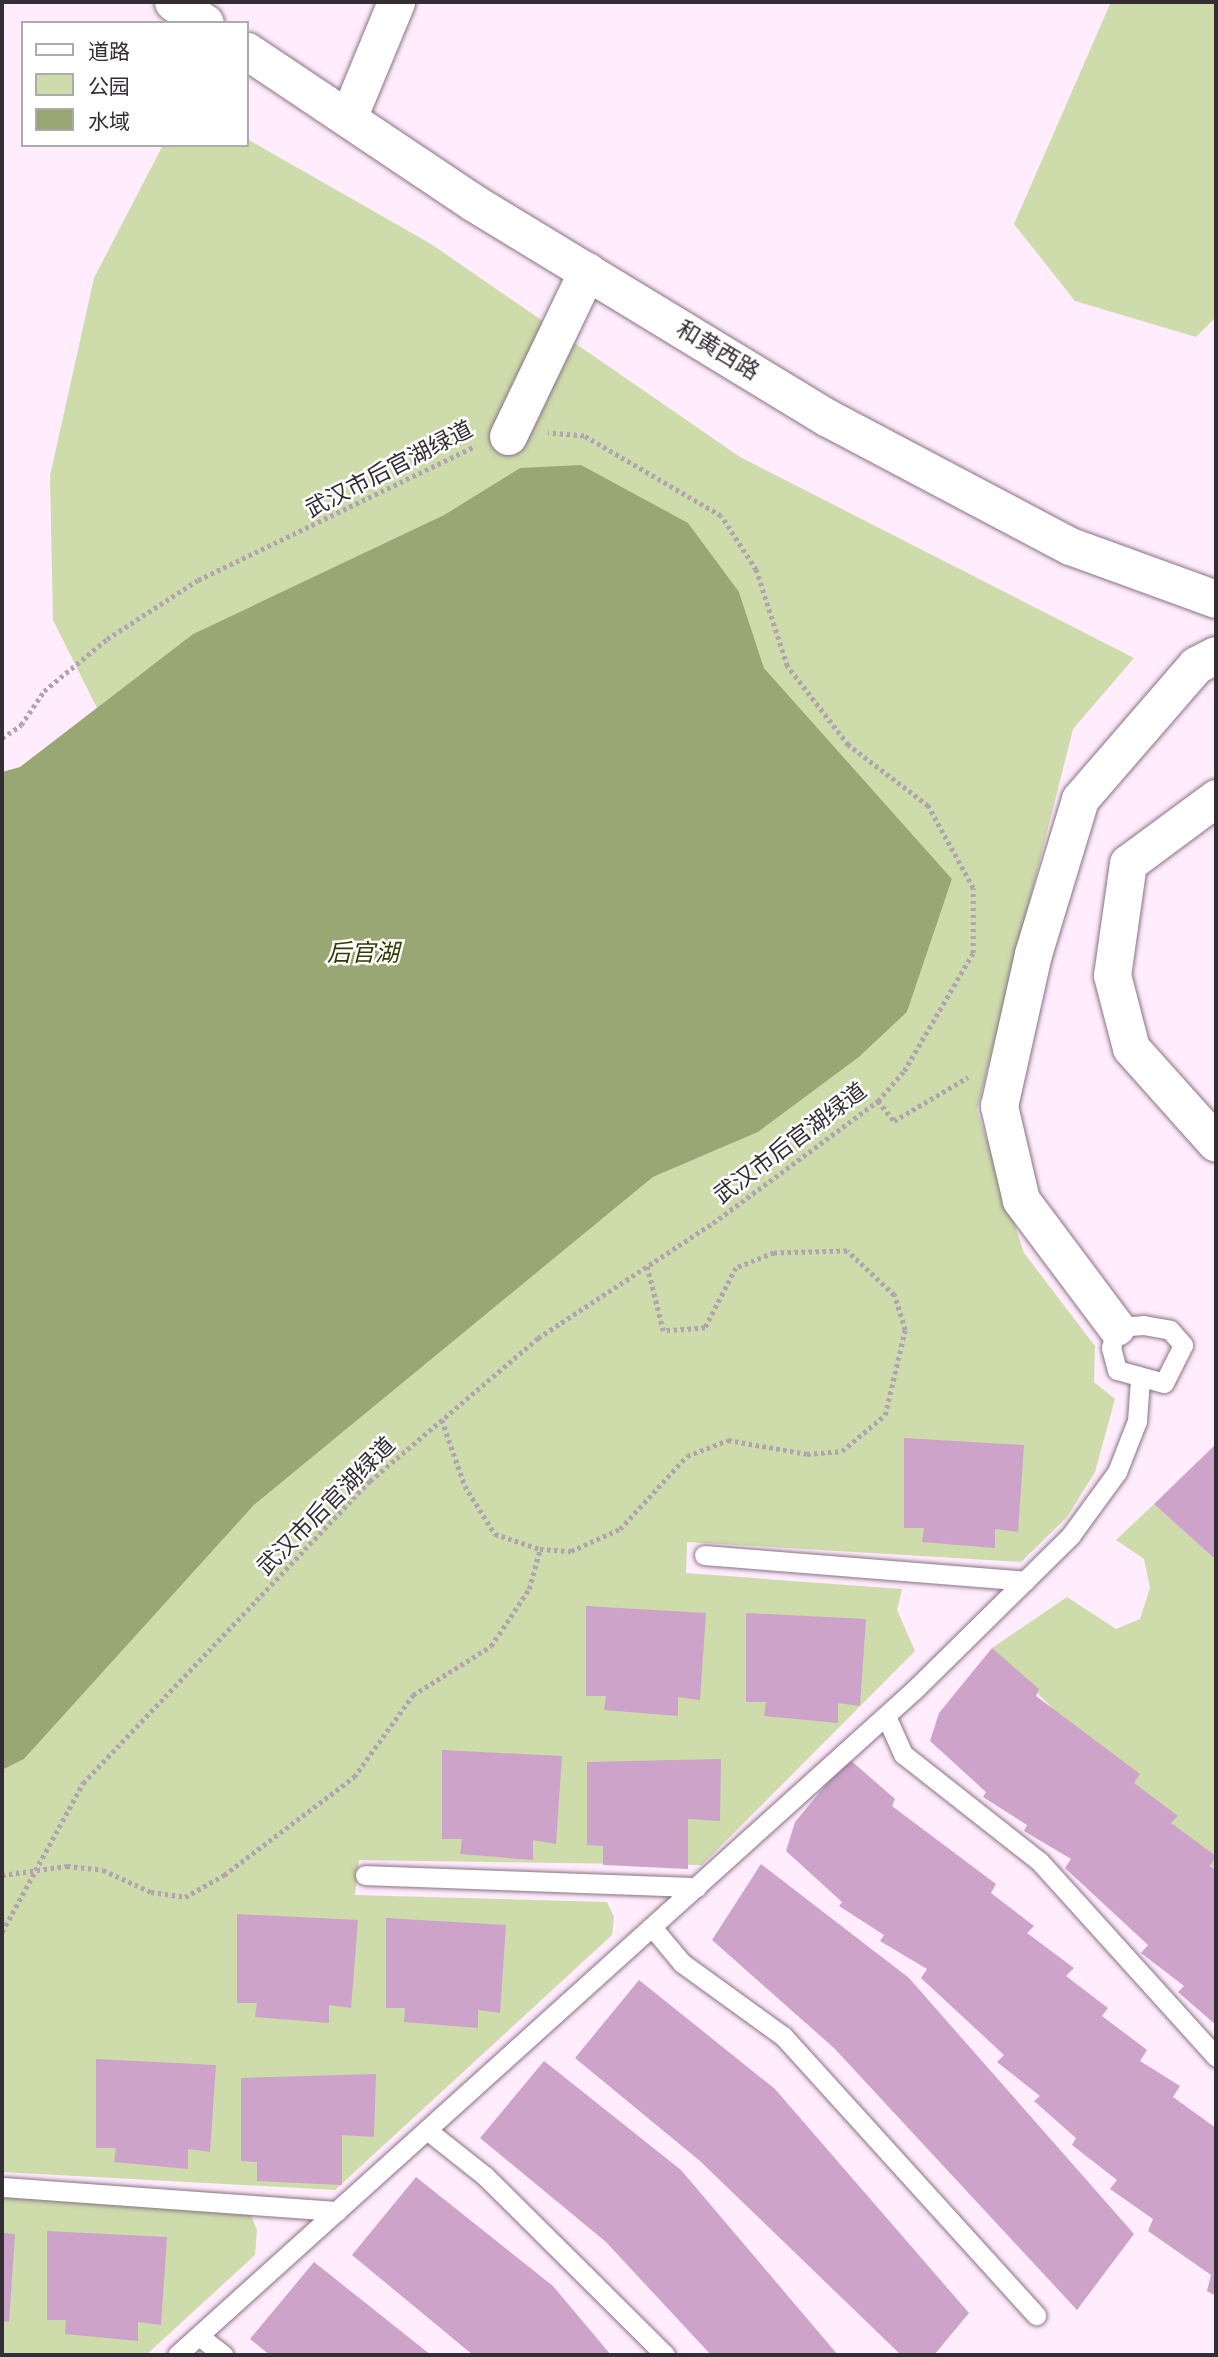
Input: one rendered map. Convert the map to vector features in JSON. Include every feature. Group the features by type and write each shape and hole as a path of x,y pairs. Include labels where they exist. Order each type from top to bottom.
{"street":[{"path":"173,2 202,21"},
{"path":"348,118 396,2"},
{"name":"和黄西路","path":"248,52 587,271 828,418 1070,546 1216,599"},
{"path":"508,436 587,271"},
{"path":"1116,1327 1021,1200 999,1106 1080,799 1196,665 1216,655"},
{"path":"1216,798 1128,863 1112,975 1131,1048 1216,1143"}],"lane":[{"path":"1116,1327 1170,1330 1183,1345 1164,1383 1140,1379 1117,1370 1111,1348 1116,1327"},
{"path":"177,2355 886,1716 1071,1535 1117,1472 1137,1421 1140,1379"},
{"path":"704,1555 1025,1581"},
{"path":"886,1716 903,1754 1040,1862 1216,2057"},
{"path":"365,1875 697,1886"},
{"path":"652,1927 682,1963 783,2036 1036,2315"},
{"path":"427,2130 485,2176 665,2355"},
{"path":"2,2187 337,2211"},
{"path":"199,2336 223,2355"}],"path":[{"name":"武汉市后官湖绿道","path":"2,738 21,725 44,691 107,639 198,580 492,437 584,436 721,516 756,570 787,666 848,745 928,806 973,888 973,953 904,1071 878,1101 647,1266 538,1338 370,1481 83,1783 33,1868 2,1932"},
{"path":"878,1101 894,1121 956,1079 1007,1073"},
{"path":"442,1420 477,1512 495,1534 540,1549 597,1544 687,1456 728,1440 807,1454 842,1451 866,1436 895,1390 905,1330 894,1295 847,1251 774,1253 736,1268 705,1328 663,1331 647,1266"},
{"path":"2,1875 33,1868 103,1870 151,1892 185,1897 224,1875 354,1777 413,1695 491,1646 529,1590 540,1549"}],"green space":[{"path":"1111,2 1216,2 1216,317 1196,337 1075,301 1014,224"},
{"path":"248,140 431,244 740,457 1134,658 1073,729 977,1110 1024,1253 1095,1346 1094,1382 1115,1399 1095,1472 1067,1517 1021,1562 687,1542 686,1573 902,1589 897,1610 915,1651 702,1865 359,1860 355,1895 607,1902 614,1917 612,1935 335,2190 2,2172 2,1770 24,1759 254,1505 653,1177 758,1132 859,1057 907,1012 952,879 764,668 739,592 520,468 444,515 193,634 97,708 53,620 50,476 94,278 162,147 248,147"},
{"path":"1154,1504 1216,1560 1216,1871 992,1648 1067,1597 1116,1629 1140,1619 1150,1588 1144,1559 1116,1540"},
{"path":"2,2195 250,2213 257,2230 255,2255 146,2355 2,2355"}],"water":[{"name":"后官湖","path":"581,465 688,523 739,592 764,668 952,879 907,1012 859,1057 758,1132 653,1177 254,1505 24,1759 2,1770 2,772 20,767 193,634 444,515 520,468"}],"building":[{"path":"904,1438 1024,1445 1018,1532 995,1529 995,1548 922,1542 924,1528 904,1528"},
{"path":"1216,1444 1216,1560 1154,1504"},
{"path":"586,1606 706,1613 700,1700 678,1697 678,1716 604,1710 606,1696 586,1696"},
{"path":"746,1613 866,1619 860,1706 838,1703 838,1723 764,1716 766,1702 746,1702"},
{"path":"992,1648 1039,1689 1036,1696 1140,1774 1134,1783 1178,1816 1171,1823 1216,1856 1210,1866 1216,1870 1216,2025 1178,1992 1184,1986 1141,1953 1148,1945 1065,1868 1071,1859 1024,1831 1027,1825 983,1797 986,1792 930,1741 939,1713"},
{"path":"442,1750 562,1756 556,1844 533,1840 533,1860 460,1854 462,1839 442,1839"},
{"path":"848,1758 895,1799 892,1806 996,1884 991,1893 1034,1926 1027,1933 1074,1968 1066,1976 1108,2008 1102,2016 1147,2050 1140,2061 1180,2086 1173,2097 1216,2128 1216,2296 1207,2291 1211,2275 1148,2231 1153,2219 1110,2189 1117,2180 1072,2145 1076,2138 1034,2101 1040,2096 997,2062 1004,2055 921,1978 927,1969 880,1941 884,1935 839,1906 842,1902 786,1851 795,1822"},
{"path":"721,1759 720,1821 688,1819 688,1869 603,1865 603,1846 587,1845 587,1762"},
{"path":"761,1864 909,1978 1134,2234 1077,2310 834,2048 712,1940"},
{"path":"237,1914 358,1920 351,2008 329,2005 329,2023 255,2017 257,2003 237,2003"},
{"path":"386,1918 506,1925 500,2013 478,2010 478,2028 404,2022 405,2008 386,2008"},
{"path":"639,1980 775,2089 969,2313 934,2355 901,2355 700,2161 575,2058"},
{"path":"96,2059 216,2065 210,2152 188,2149 188,2169 114,2162 116,2148 96,2148"},
{"path":"544,2061 681,2170 838,2355 711,2355 606,2242 480,2138"},
{"path":"376,2074 374,2137 342,2135 342,2185 257,2181 257,2162 241,2161 241,2078"},
{"path":"416,2177 553,2286 611,2355 473,2355 352,2255"},
{"path":"47,2231 167,2237 161,2325 138,2322 138,2341 65,2334 66,2320 47,2320"},
{"path":"2,2233 15,2234 9,2322 2,2321"},
{"path":"314,2262 431,2355 270,2355 250,2339"}]}
